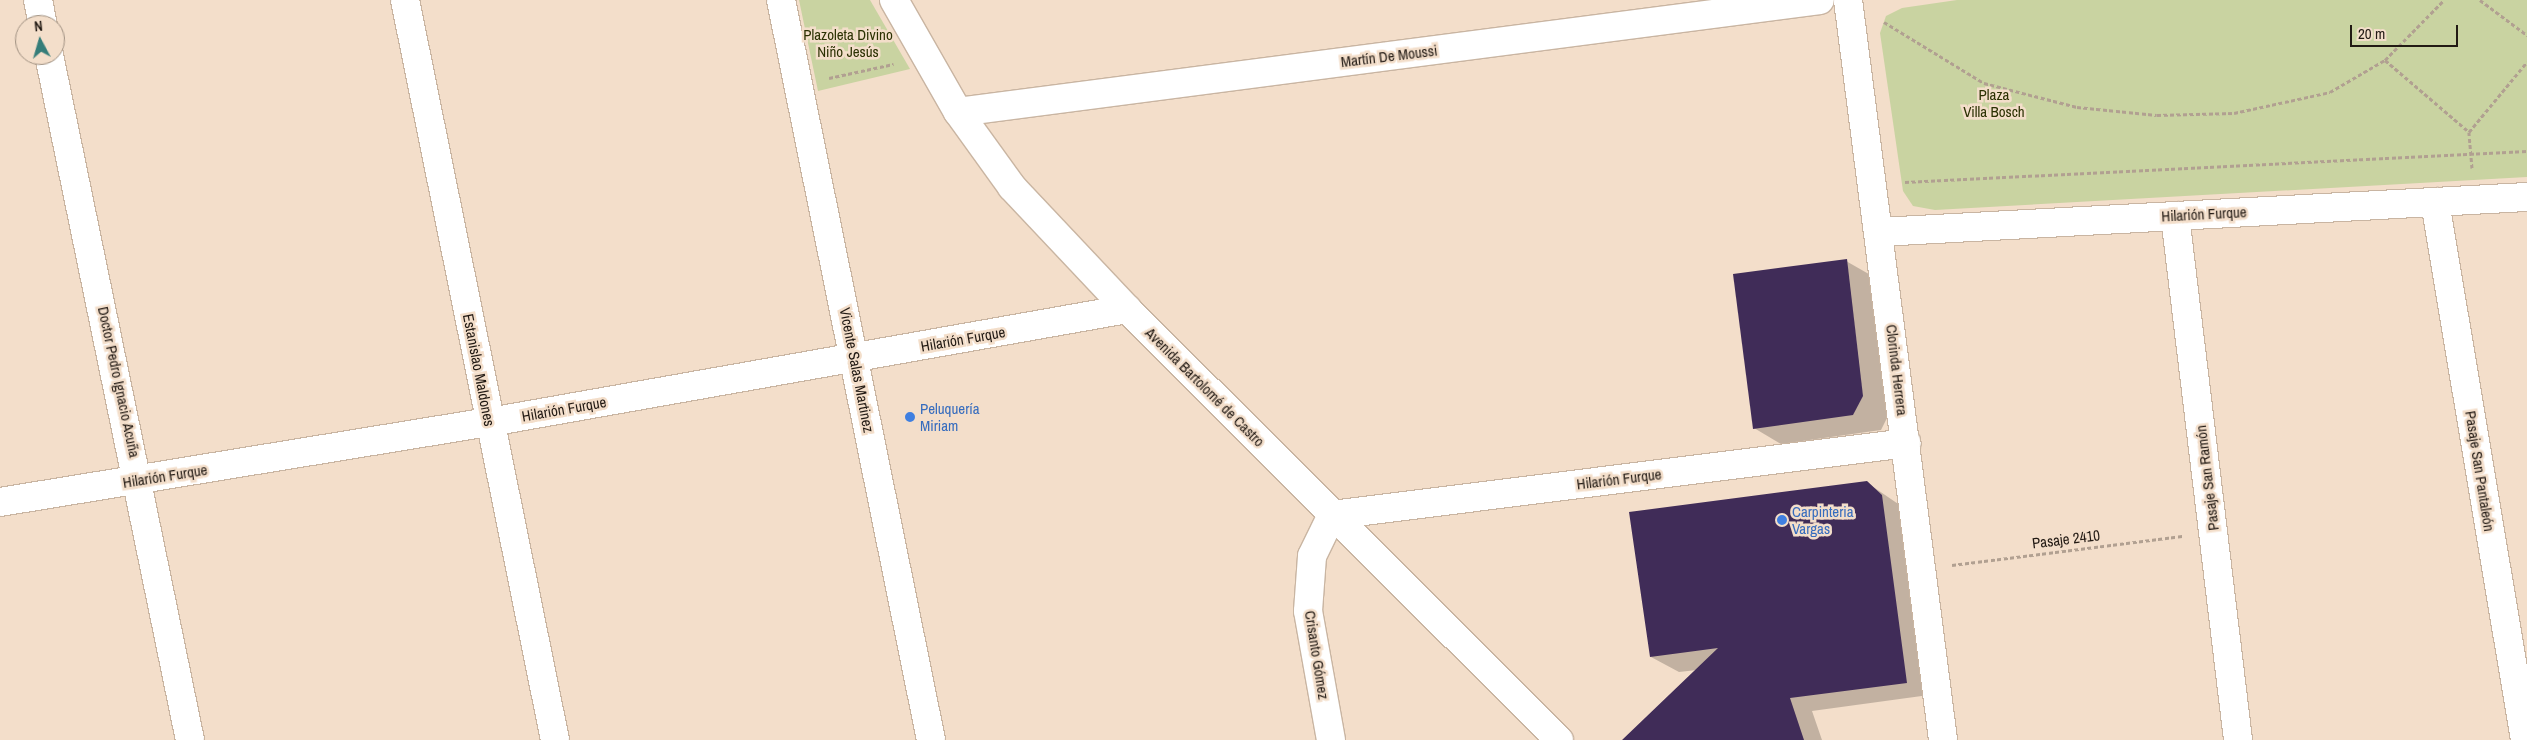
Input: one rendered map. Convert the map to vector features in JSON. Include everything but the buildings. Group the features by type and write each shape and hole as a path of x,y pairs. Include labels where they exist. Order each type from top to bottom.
{"street":[{"path":"38,0 41,15"},
{"name":"Estanislao Maldones","path":"405,0 555,740"},
{"name":"Vicente Salas Martinez","path":"781,0 931,740"},
{"name":"Avenida Bartolomé de Castro","path":"894,0 958,112 1012,187 1127,309 1559,740"},
{"name":"Martín De Moussi","path":"958,112 1820,0"},
{"name":"Clorinda Herrera","path":"1848,0 1874,184 1943,740"},
{"name":"Doctor Pedro Ignacio Acuña","path":"51,65 140,480 190,740"},
{"name":"Hilarión Furque","path":"1880,232 2527,197"},
{"name":"Pasaje San Pantaleón","path":"2435,202 2525,740"},
{"name":"Pasaje San Ramón","path":"2176,216 2238,740"},
{"name":"Hilarión Furque","path":"0,502 490,422 1127,309"},
{"name":"Hilarión Furque","path":"1332,515 1907,443"},
{"name":"Crisanto Gómez","path":"1331,740 1308,611 1312,556 1332,515"}],"path":[{"path":"1877,17 1984,83 2077,107 2157,115 2234,113 2330,92 2384,60 2444,0"},
{"path":"2480,0 2527,35"},
{"path":"799,84 927,57"},
{"path":"2384,60 2469,132"},
{"path":"2474,200 2469,132 2527,62"},
{"path":"1874,184 2527,151"},
{"name":"Pasaje 2410","path":"1922,569 2214,532"}],"green space":[{"name":"Plazoleta Divino Niño Jesús","path":"799,0 870,0 910,69 818,91"},
{"name":"Plaza Villa Bosch","path":"1957,0 2527,0 2527,177 1935,210 1913,206 1903,191 1880,33 1886,16 1902,8"}],"place":[{"name":"Peluquería Miriam","path":"910,417"},
{"name":"Carpinteria Vargas","path":"1782,520"}]}
